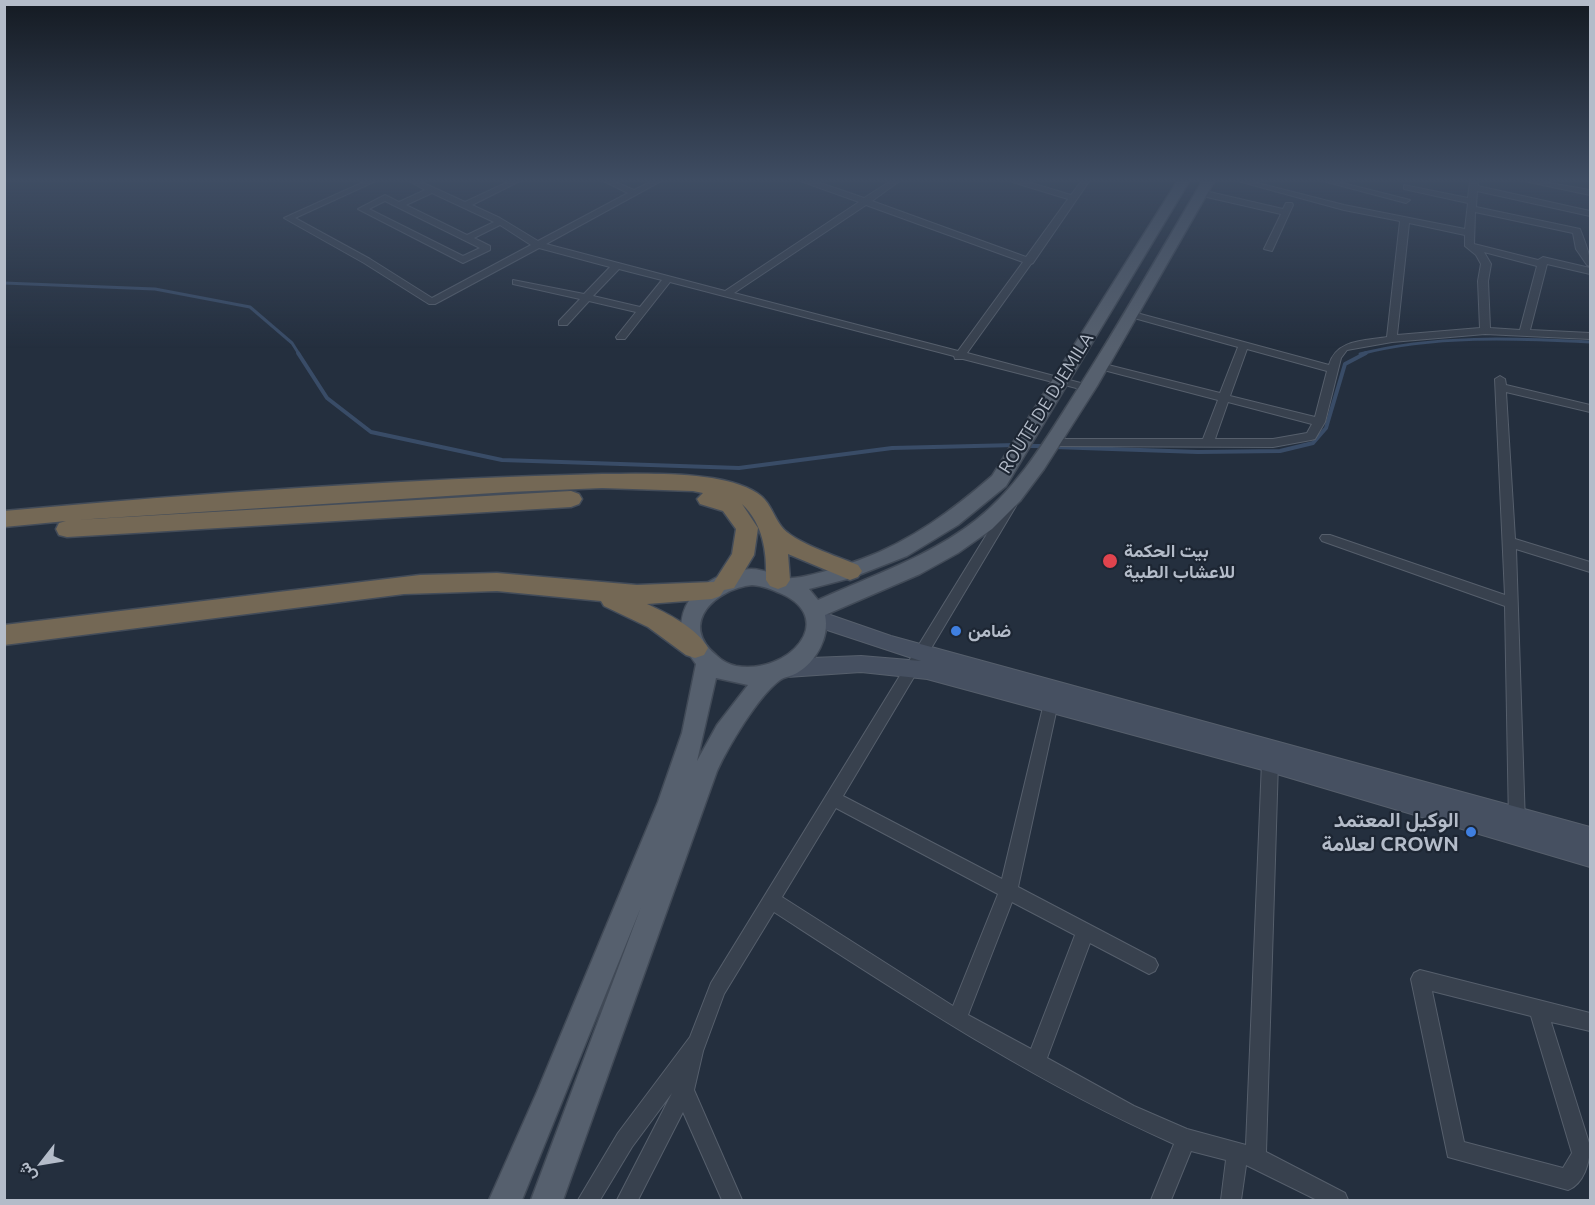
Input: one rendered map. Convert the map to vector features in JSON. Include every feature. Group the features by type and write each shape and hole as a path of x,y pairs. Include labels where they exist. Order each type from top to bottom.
{"highway":[{"path":"4,519 286,496 507,485 643,482 725,487 748,497 759,509 771,532 778,556 781,583"},
{"path":"4,535 447,504 596,498 698,498 720,501 731,505 747,528 743,555 719,586 680,596 590,592 478,582 399,585 4,634"},
{"path":"771,532 804,553 850,571"},
{"path":"590,592 634,607 666,624 701,655"}],"main road":[{"name":"ROUTE DE DJEMILA","path":"781,583 818,581 850,571 916,543 971,507 999,481 1149,236"},
{"path":"815,615 908,572 950,549 997,515 1015,496 1053,443 1088,388 1176,236"},
{"path":"505,1200 598,978 684,762 702,704 701,655 690,633 692,616 699,602 719,586 752,577 781,583 801,593 815,615 816,632 811,646 801,659 779,672 754,692 722,738 705,770 547,1200"},
{"path":"815,615 848,632 916,660 1051,703 1518,826 1590,838"},
{"path":"701,655 736,676 836,664 916,660 1518,826 1590,856"}],"street":[{"path":"321,236 367,261 432,302 554,236"},
{"path":"416,236 463,260 487,248 463,236"},
{"path":"467,238 471,236"},
{"path":"524,236 538,245 667,280 959,357 1088,388"},
{"path":"725,295 813,236"},
{"path":"962,236 1030,261"},
{"path":"959,357 1047,236"},
{"path":"1269,249 1275,236"},
{"path":"1392,339 1400,236"},
{"path":"1468,236 1470,246 1480,253 1486,264 1483,281 1485,331"},
{"path":"1578,236 1581,249 1590,263"},
{"path":"1470,246 1542,264"},
{"path":"1524,333 1543,260 1590,271"},
{"path":"563,323 616,266"},
{"path":"621,337 667,280"},
{"path":"516,282 641,310"},
{"path":"1130,314 1332,369"},
{"path":"1053,443 1207,444 1296,440 1311,436 1319,422 1336,357 1344,348 1392,339 1485,331 1590,336"},
{"path":"1207,444 1244,344"},
{"path":"1100,366 1319,422"},
{"path":"1518,826 1512,603 1501,383 1590,408"},
{"path":"627,1200 684,1090 697,1043 717,989 834,799 1015,496"},
{"path":"1326,538 1512,603"},
{"path":"1509,542 1590,567"},
{"path":"957,1019 1008,891 1051,703"},
{"path":"1231,1200 1246,1156 1270,762"},
{"path":"834,799 1149,965"},
{"path":"771,900 957,1019 1127,1113 1186,1140 1246,1156 1338,1200"},
{"path":"1035,1064 1085,932"},
{"path":"1538,1009 1583,1155 1568,1180 1455,1150 1420,979 1590,1022"},
{"path":"588,1200 625,1140 697,1043"},
{"path":"684,1090 732,1200"},
{"path":"1161,1200 1186,1140"}],"waterway":[{"path":"4,283 155,289 250,307 292,343 299,354"},
{"path":"1360,354 1416,344 1474,339 1590,342"},
{"path":"298,353 327,398 371,432 502,460 739,468 892,448 1016,445"},
{"path":"1054,447 1198,452 1280,451 1313,443 1326,428 1345,364 1366,353"},
{"path":"1024,446 1046,446"}],"place":[{"name":"بيت الحكمة للاعشاب الطبية","path":"1110,561"},
{"name":"ضامن","path":"956,631"},
{"name":"الوكيل المعتمد لعلامة CROWN","path":"1471,832"}]}
